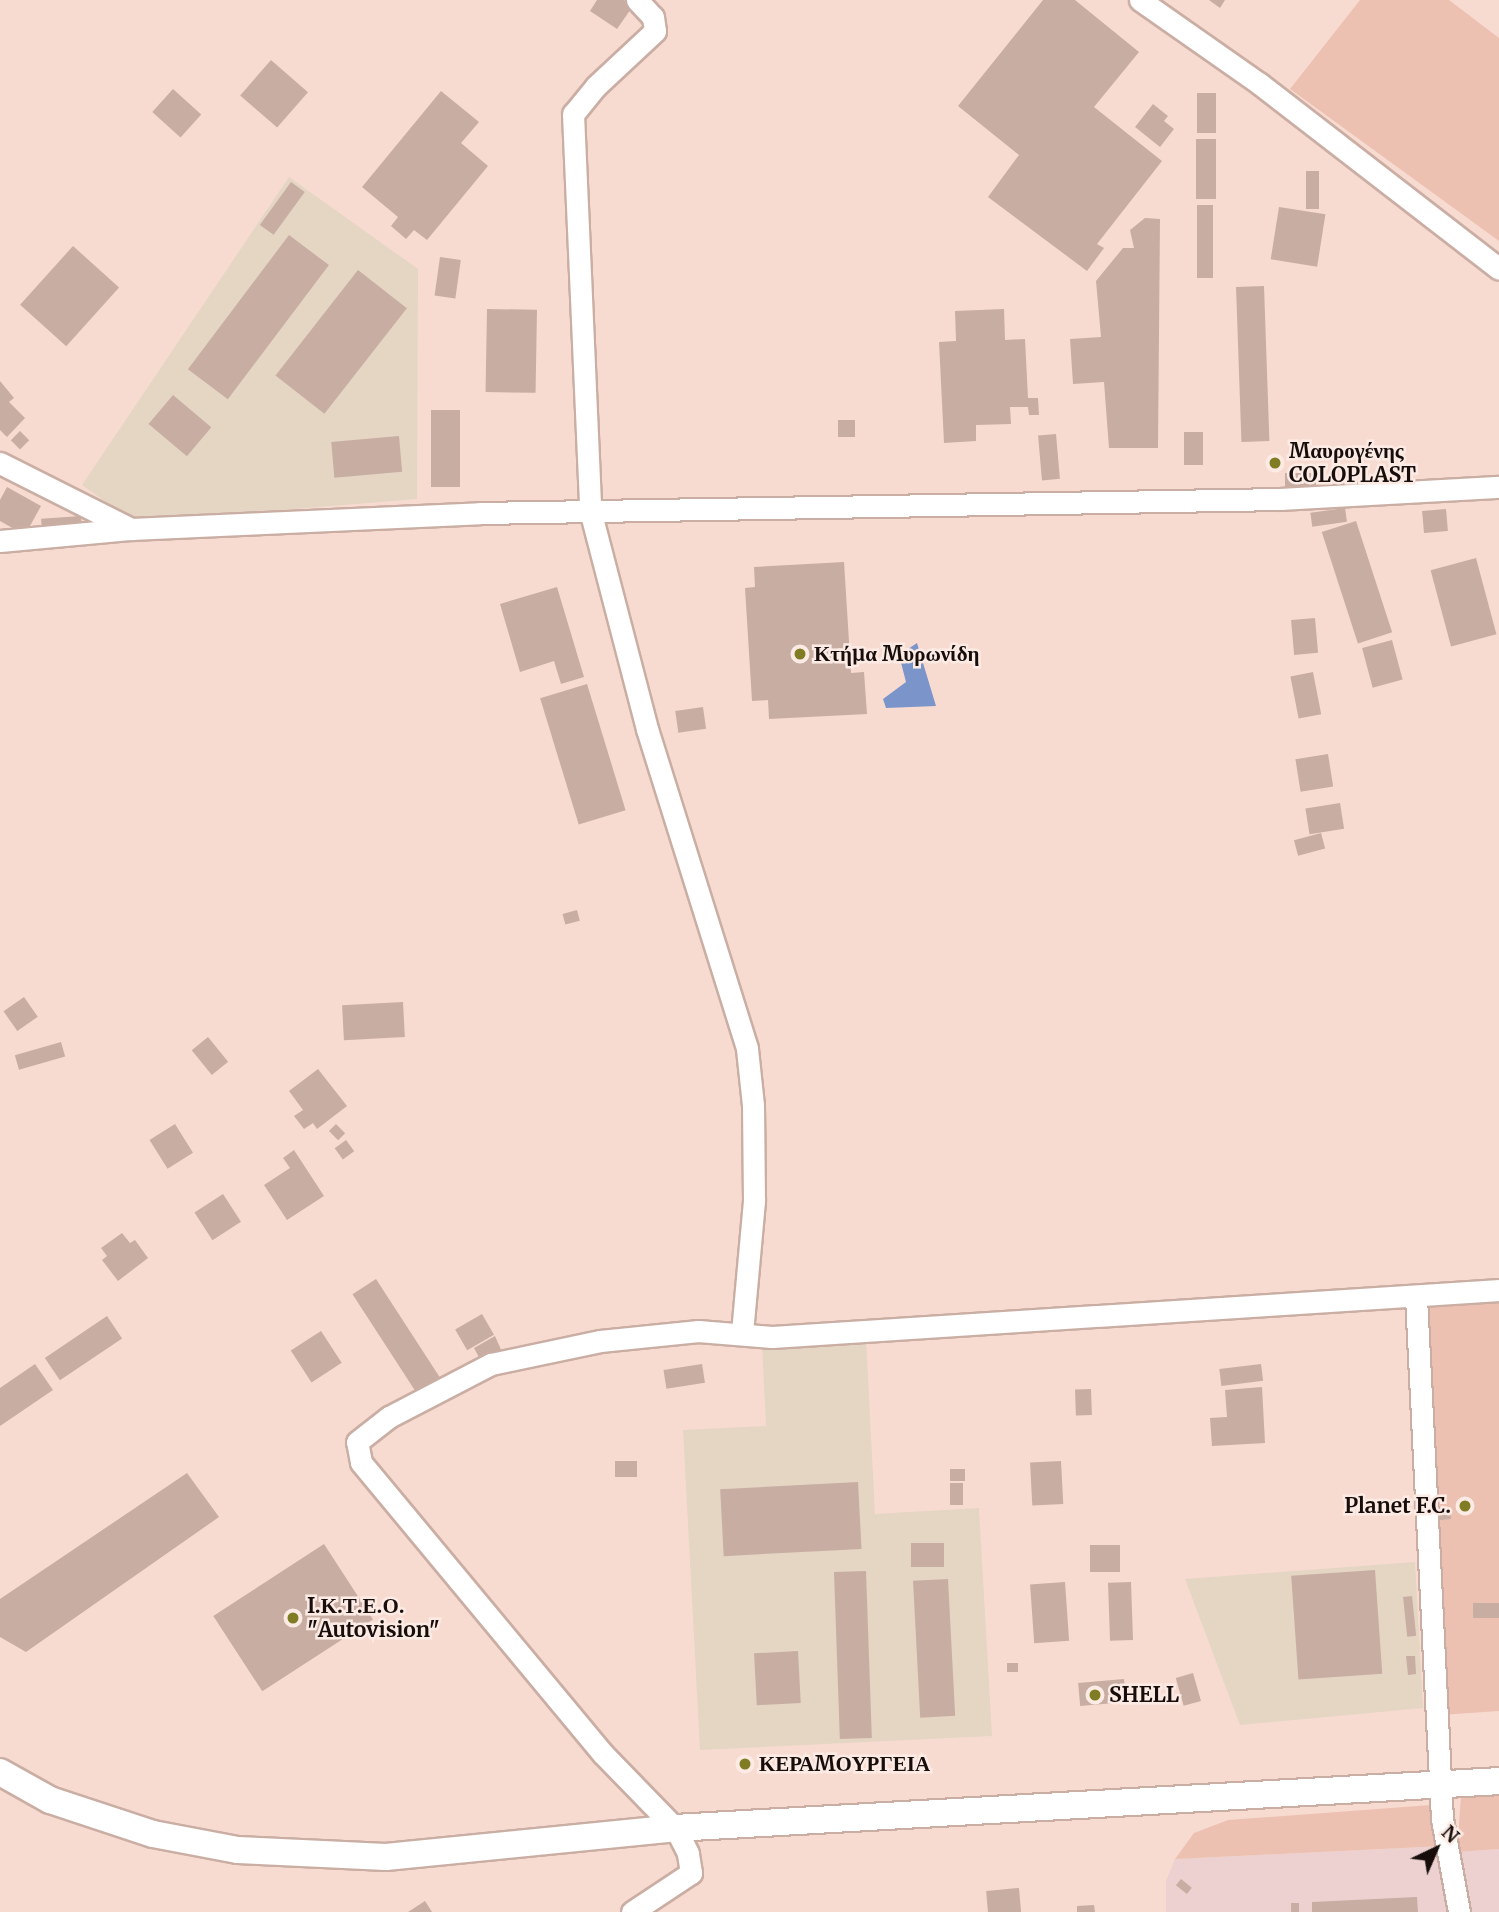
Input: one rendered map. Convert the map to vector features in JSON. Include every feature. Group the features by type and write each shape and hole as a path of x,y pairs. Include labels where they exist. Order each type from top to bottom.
{"street":[{"path":"637,0 653,17 655,31 596,86 573,114 590,510 647,729 747,1049 754,1201 743,1333"},
{"path":"1140,0 1260,84 1499,269"},
{"path":"0,463 131,529"},
{"path":"0,541 131,529 590,510 1267,499 1499,487"},
{"path":"632,1912 691,1873 688,1853 675,1828 603,1754 361,1462 358,1442 389,1417 491,1364 600,1341 698,1331 772,1337 1499,1290"},
{"path":"1416,1297 1440,1784 1445,1846 1459,1912"},
{"path":"0,1772 50,1800 119,1824 238,1850 386,1857 675,1828 1499,1781"}],"shaded area":[{"path":"1360,0 1449,0 1499,38 1499,241 1290,89"},
{"path":"289,177 418,269 417,499 134,522 82,485"},
{"name":"Planet F.C.","path":"1499,1298 1499,1711 1441,1715 1422,1302"},
{"path":"866,1339 875,1514 979,1508 992,1736 700,1750 683,1430 766,1426 762,1344"},
{"path":"1415,1562 1423,1708 1240,1725 1185,1579"},
{"path":"1499,1794 1499,1849 1457,1852 1461,1796"},
{"path":"1431,1805 1443,1846 1175,1859 1194,1833 1228,1820"},
{"path":"1443,1846 1458,1912 1166,1912 1166,1881 1175,1859"},
{"path":"1499,1849 1499,1912 1470,1912 1457,1852"}],"water":[{"path":"917,643 936,706 886,708 883,699 906,682 899,655"}],"building":[{"path":"597,0 624,0 633,6 617,29 590,11"},
{"path":"1043,0 1075,0 1139,52 1094,107 1162,161 1097,244 1104,248 1087,271 988,197 1019,155 958,106"},
{"path":"1209,0 1225,0 1220,8"},
{"path":"271,60 308,92 277,128 240,95"},
{"path":"173,89 201,114 180,137 152,112"},
{"path":"441,91 479,122 461,143 488,166 427,240 414,230 406,239 391,226 398,217 362,187"},
{"path":"1197,93 1216,93 1216,133 1197,133"},
{"path":"1153,104 1168,116 1164,121 1174,129 1160,147 1135,127"},
{"path":"1196,139 1216,139 1216,199 1196,199"},
{"path":"1306,171 1319,171 1319,209 1306,209"},
{"path":"291,182 305,192 274,235 260,225"},
{"path":"1197,205 1213,205 1213,278 1197,278"},
{"path":"1279,207 1325,214 1317,267 1271,259"},
{"path":"1145,218 1160,219 1158,448 1109,448 1104,382 1073,384 1070,339 1101,337 1096,281 1123,248 1134,248 1130,230"},
{"path":"289,235 329,265 228,399 188,369"},
{"path":"73,246 119,287 66,346 20,305"},
{"path":"440,257 461,260 455,299 435,296"},
{"path":"358,270 407,308 324,414 276,376"},
{"path":"1264,286 1269,441 1241,442 1236,287"},
{"path":"487,309 537,310 536,393 486,392"},
{"path":"1004,309 1005,340 1025,339 1028,398 1038,398 1039,415 1029,415 1028,407 1010,407 1011,424 976,425 976,441 944,443 939,342 956,341 955,311"},
{"path":"0,381 14,398 9,402 25,418 7,437 0,430"},
{"path":"173,395 211,427 187,456 149,424"},
{"path":"431,410 460,410 460,487 431,487"},
{"path":"838,420 855,420 855,437 838,437"},
{"path":"20,431 29,440 20,449 11,440"},
{"path":"1184,432 1203,432 1203,465 1184,465"},
{"path":"1056,434 1060,479 1042,480 1038,436"},
{"path":"399,436 402,472 334,478 331,442"},
{"path":"1285,473 1321,473 1321,492 1285,492"},
{"path":"7,487 41,506 25,535 0,521 0,500"},
{"path":"1345,508 1347,522 1312,527 1310,513"},
{"path":"1446,509 1448,531 1424,533 1422,511"},
{"path":"81,516 82,532 42,535 41,519"},
{"path":"1356,521 1392,632 1358,643 1322,532"},
{"path":"1476,558 1496,634 1451,646 1431,570"},
{"name":"Κτήμα Μυρωνίδη","path":"844,562 851,673 864,672 867,714 769,719 768,700 752,701 745,588 755,587 754,567"},
{"path":"557,587 584,677 561,684 554,661 520,672 500,604"},
{"path":"1315,618 1318,653 1294,655 1291,620"},
{"path":"1392,640 1403,680 1373,688 1362,648"},
{"path":"1313,672 1321,714 1299,719 1290,676"},
{"path":"587,684 626,810 579,825 540,698"},
{"path":"703,707 706,729 678,733 675,711"},
{"path":"1328,754 1333,787 1301,792 1295,759"},
{"path":"1340,803 1344,829 1309,834 1305,808"},
{"path":"1321,833 1325,848 1298,856 1294,840"},
{"path":"577,910 580,921 565,925 563,914"},
{"path":"24,997 38,1017 17,1031 4,1011"},
{"path":"403,1002 405,1037 344,1040 342,1005"},
{"path":"208,1037 228,1062 212,1075 192,1050"},
{"path":"61,1042 65,1056 19,1070 15,1055"},
{"path":"318,1069 347,1106 317,1129 313,1123 304,1129 294,1116 303,1110 289,1091"},
{"path":"175,1124 193,1153 168,1169 150,1140"},
{"path":"336,1124 345,1133 338,1140 329,1131"},
{"path":"346,1140 354,1151 343,1160 335,1148"},
{"path":"294,1150 324,1196 287,1220 264,1185 290,1168 283,1158"},
{"path":"223,1194 241,1222 212,1240 194,1213"},
{"path":"122,1233 130,1243 135,1240 148,1258 118,1281 102,1260 107,1256 101,1248"},
{"path":"376,1279 443,1382 420,1397 353,1294"},
{"path":"482,1314 494,1335 467,1350 455,1330"},
{"path":"107,1316 122,1338 60,1380 45,1358"},
{"path":"321,1331 342,1363 312,1382 291,1351"},
{"path":"495,1336 502,1352 481,1361 474,1348"},
{"path":"35,1364 53,1390 0,1426 0,1388"},
{"path":"702,1364 705,1383 666,1389 663,1370"},
{"path":"1261,1364 1263,1381 1221,1386 1219,1369"},
{"path":"1262,1387 1265,1443 1212,1446 1210,1418 1227,1417 1225,1390"},
{"path":"1091,1389 1092,1415 1076,1416 1075,1390"},
{"path":"615,1461 637,1461 637,1477 615,1477"},
{"path":"1061,1461 1063,1504 1032,1506 1030,1463"},
{"path":"950,1469 965,1469 965,1481 950,1481"},
{"path":"187,1473 219,1517 26,1652 0,1637 0,1599"},
{"path":"858,1482 862,1549 724,1556 720,1489"},
{"path":"950,1483 963,1483 963,1505 950,1505"},
{"path":"1450,1509 1451,1519 1436,1521 1435,1511"},
{"path":"911,1543 944,1543 944,1567 911,1567"},
{"name":"I.Κ.Τ.Ε.Ο. \"Autovision\"","path":"324,1544 373,1619 262,1691 213,1616"},
{"path":"1090,1545 1120,1545 1120,1572 1090,1572"},
{"path":"1375,1570 1382,1674 1298,1680 1291,1576"},
{"path":"866,1571 872,1738 840,1739 834,1572"},
{"path":"948,1579 955,1716 920,1718 913,1581"},
{"path":"1065,1582 1069,1641 1034,1643 1030,1584"},
{"path":"1131,1582 1133,1640 1110,1641 1108,1583"},
{"path":"1412,1596 1416,1636 1407,1637 1403,1597"},
{"path":"1473,1603 1499,1603 1499,1618 1473,1618"},
{"path":"798,1651 801,1703 757,1705 754,1653"},
{"path":"1406,1656 1415,1656 1416,1674 1408,1675"},
{"path":"1007,1663 1018,1663 1018,1672 1007,1672"},
{"path":"1193,1673 1201,1701 1184,1706 1176,1678"},
{"path":"1124,1679 1126,1702 1080,1706 1078,1683"},
{"path":"1181,1879 1192,1888 1187,1894 1176,1885"},
{"path":"1019,1888 1021,1912 988,1912 986,1891"},
{"path":"1417,1897 1418,1912 1312,1912 1312,1902"},
{"path":"425,1901 432,1912 408,1912"},
{"path":"1291,1903 1299,1903 1299,1912 1291,1912"},
{"path":"1094,1905 1095,1912 1077,1912 1077,1906"}],"place":[{"name":"Μαυρογένης COLOPLAST","path":"1275,463"},
{"name":"Κτήμα Μυρωνίδη","path":"800,654"},
{"name":"Planet F.C.","path":"1465,1506"},
{"name":"I.Κ.Τ.Ε.Ο. \"Autovision\"","path":"293,1618"},
{"name":"SHELL","path":"1095,1695"},
{"name":"ΚΕΡΑΜΟΥΡΓΕΙΑ","path":"745,1764"}]}
